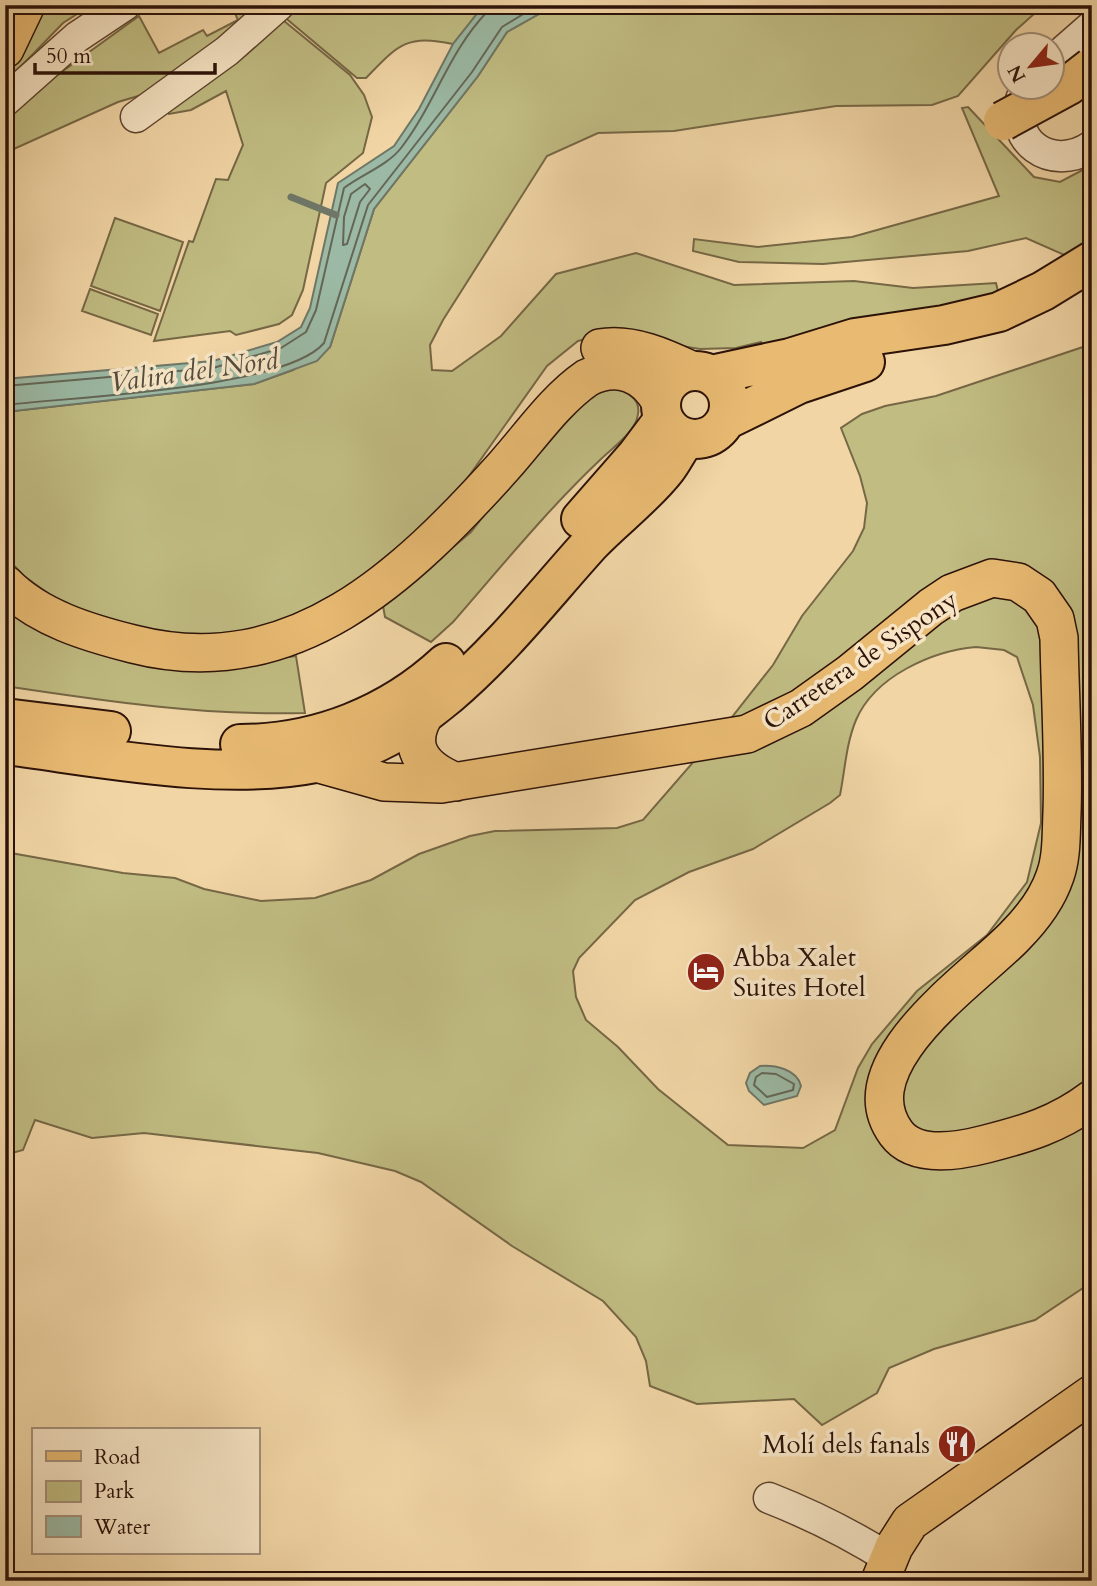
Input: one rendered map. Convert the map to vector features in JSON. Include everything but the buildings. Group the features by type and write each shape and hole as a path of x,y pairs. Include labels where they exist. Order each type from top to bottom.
{"highway":[{"path":"1003,121 1069,85 1092,67"},
{"path":"5,718 162,739 268,743 328,732 427,695 487,657 616,517 669,432 671,381 702,373 779,361 855,338 999,312 1043,291 1092,261"},
{"path":"5,745 208,768 281,768 316,763 349,754 395,733 637,455 669,432 710,436 740,414 778,394 842,368 1003,336 1035,324 1092,293"},
{"path":"702,373 726,390 729,410 740,414"}],"main road":[{"path":"5,49 26,5"},
{"path":"458,517 554,380 578,355 610,346 633,349 702,373"},
{"path":"8,589 70,626 147,648 197,653 242,650 303,633 338,615 409,565 458,517 568,395 587,378 610,370 635,375 647,382 669,432"},
{"name":"Carretera de Sispony","path":"316,763 384,782 444,783 656,751 762,730 801,708 850,673 952,593 992,578 1017,582 1047,606 1055,619 1059,638 1063,789 1061,848 1056,874 1039,908 1026,925 948,997 901,1051 887,1079 884,1110 893,1128 904,1141 924,1149 950,1151 1014,1137 1067,1118 1092,1099"},
{"path":"427,695 418,724 417,749 444,783"},
{"path":"395,733 395,751 405,770 444,783"},
{"path":"885,1570 901,1534 910,1522 1092,1394"}],"street":[{"path":"5,101 77,37 125,5"},
{"path":"136,117 227,51 277,7"},
{"path":"1066,49 1092,26"},
{"path":"1021,102 1019,121 1025,135 1038,150 1051,158 1065,158 1092,146"},
{"path":"769,1499 794,1506 805,1515 860,1540 885,1570"}],"green space":[{"path":"40,5 91,5 63,23 5,83 5,76"},
{"path":"241,5 265,5 155,91 118,102 5,153 5,121 56,76 139,16 159,53 203,30 207,36 238,20 233,9"},
{"path":"290,5 484,5 453,44 424,40 404,45 386,57 366,78 357,78 282,15"},
{"path":"555,5 1044,5 1014,32 996,32 996,53 958,96 932,105 836,106 674,131 598,133 547,156 443,320 430,345 432,370 452,371 501,336 556,274 636,253 734,285 854,281 913,288 996,283 999,295 766,353 761,342 736,348 700,349 606,334 578,341 547,366 459,490 417,531 339,595 258,631 186,635 121,626 67,607 24,576 5,556 5,412 254,384 293,370 330,347 374,209 478,76 507,32"},
{"path":"278,16 350,75 364,95 372,117 363,153 326,183 303,290 292,315 279,324 236,335 230,331 154,341 189,241 193,242 216,179 228,180 243,145 226,91 191,110 169,114 166,109"},
{"path":"968,107 1034,177 1060,182 1092,165 1092,243 1069,257 1026,238 968,251 823,264 739,262 693,251 694,239 758,247 852,237 999,196 962,108"},
{"path":"115,218 183,242 160,311 91,286"},
{"path":"90,289 158,314 151,335 82,311"},
{"path":"1092,344 1092,1282 1035,1320 934,1349 889,1368 877,1393 822,1425 794,1399 697,1404 650,1386 646,1361 636,1337 603,1301 512,1246 421,1182 395,1171 318,1153 144,1133 92,1138 35,1120 23,1150 5,1155 5,852 123,873 175,878 204,889 261,901 315,898 371,880 419,854 470,836 495,831 617,828 643,820 728,722 773,665 802,616 853,551 864,528 867,503 860,476 841,428 862,414 885,406 936,396","holes":["976,647 1004,650 1017,657 1033,705 1040,757 1041,823 1027,882 987,935 917,991 872,1044 858,1068 835,1130 803,1148 728,1145 658,1089 618,1047 586,1020 576,997 573,971 579,958 635,900 689,872 753,849 840,795 856,720 865,704 891,679 924,660 959,649"]},
{"path":"612,385 627,392 637,403 638,414 633,427 544,518 453,622 431,642 385,617 383,606 471,532 517,473 583,398"},
{"path":"5,602 251,662 296,656 305,713 192,710 5,686"}],"water":[{"name":"Valira del Nord","path":"484,5 555,5 507,32 478,76 374,209 330,347 317,361 254,384 5,412 5,379 213,361 277,342 301,327 310,308 338,183 394,146 419,109 453,44"},
{"path":"760,1066 779,1067 795,1076 801,1086 797,1096 764,1105 749,1091 746,1083 750,1073"}],"waterway":[{"path":"291,197 336,215"}],"place":[{"name":"Abba Xalet Suites Hotel","path":"706,972"},
{"name":"Molí dels fanals","path":"957,1444"}]}
